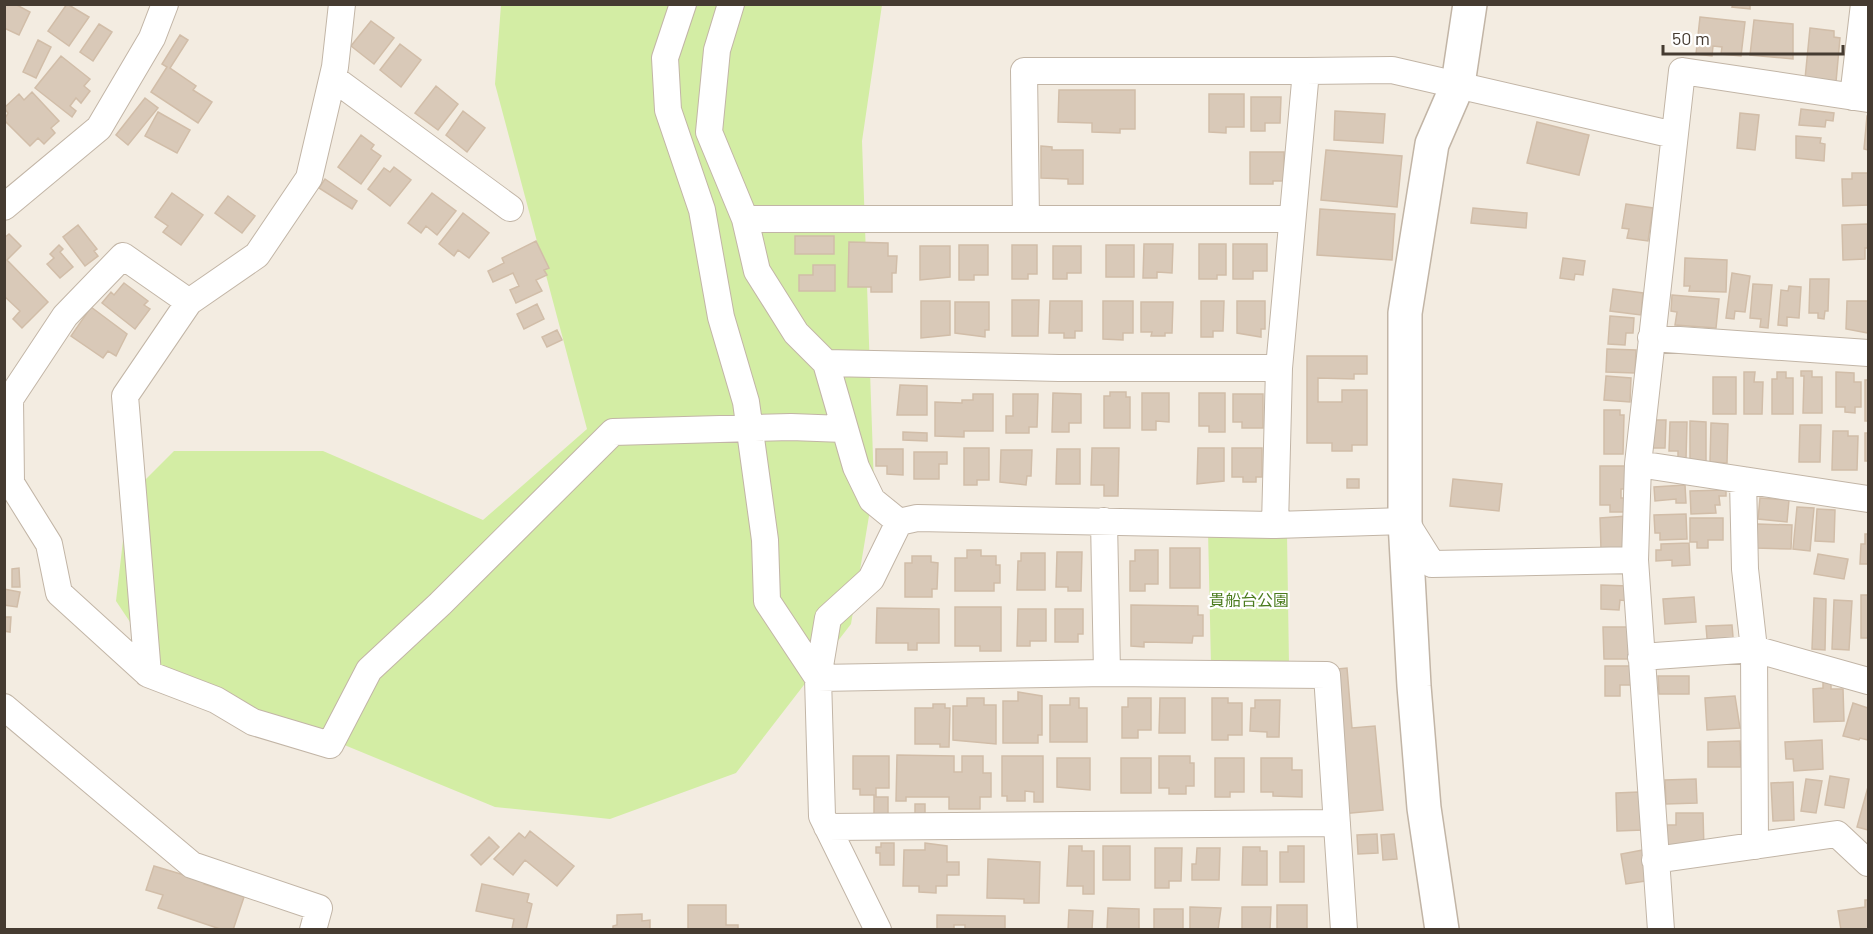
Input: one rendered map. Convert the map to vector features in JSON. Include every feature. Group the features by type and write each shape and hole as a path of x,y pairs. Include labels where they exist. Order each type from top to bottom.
{"street":[{"path":"4,207 99,128 152,38 165,4"},
{"path":"148,674 125,396 189,302 257,255 309,178 333,78 342,4"},
{"path":"683,4 665,58 668,110 702,210 721,317 746,402 765,540 767,601 818,678"},
{"path":"731,4 717,50 709,132 745,219 757,270 796,333 826,363 856,467 872,500 899,522"},
{"path":"1442,930 1424,808 1405,521 1405,314 1432,144 1458,84 1470,4"},
{"path":"1661,930 1635,560 1638,464 1682,71 1861,98 1864,4"},
{"path":"1026,219 1024,71 1392,70 1674,135"},
{"path":"1275,525 1279,368 1306,71"},
{"path":"333,78 510,208"},
{"path":"668,110 709,132"},
{"path":"745,219 1291,219"},
{"path":"189,302 123,256 65,316 10,399 11,483 49,544 59,592 148,674 216,700 254,722 330,745 369,669 440,604 613,432 791,426 844,429"},
{"path":"1651,338 1869,353"},
{"path":"826,363 1059,368 1279,368"},
{"path":"1638,464 1869,499"},
{"path":"1743,480 1745,569 1754,650 1755,846"},
{"path":"899,522 917,518 1275,525 1405,521"},
{"path":"1104,521 1107,673"},
{"path":"1405,521 1432,564 1635,560"},
{"path":"878,930 822,816 818,678 828,618 871,579 899,522"},
{"path":"1641,657 1754,650 1869,681"},
{"path":"818,678 1107,673 1327,675 1344,930"},
{"path":"4,707 192,865 319,908 313,930"},
{"path":"827,827 1336,824"},
{"path":"1655,860 1837,834 1869,863"}],"green space":[{"path":"501,5 882,5 862,141 874,486 851,624 736,773 610,819 495,807 162,670 116,601 128,497 174,451 323,451 483,520 587,429 495,84"},
{"name":"貴船台公園","path":"1208,531 1287,533 1289,665 1211,665"}],"building":[{"path":"4,4 15,4 30,12 19,35 4,28"},
{"path":"67,4 89,17 69,46 48,31"},
{"path":"1733,4 1750,4 1750,9 1732,7"},
{"path":"1700,17 1745,22 1741,56 1721,54 1722,47 1713,46 1712,56 1696,54"},
{"path":"1754,20 1793,24 1793,59 1750,55"},
{"path":"371,21 394,38 374,64 351,46"},
{"path":"99,24 112,32 93,61 80,52"},
{"path":"1810,28 1834,31 1834,37 1840,38 1836,82 1805,79"},
{"path":"180,35 188,40 170,68 196,86 193,90 212,102 198,123 151,92 167,67 162,64"},
{"path":"38,40 51,47 36,78 23,72"},
{"path":"400,44 421,60 401,87 380,70"},
{"path":"61,56 90,79 84,86 90,91 81,103 76,98 70,106 76,111 72,117 35,88"},
{"path":"436,86 458,104 438,130 415,113"},
{"path":"1059,90 1135,90 1135,129 1120,129 1120,133 1092,132 1092,123 1058,122"},
{"path":"32,92 59,121 51,128 55,133 44,144 38,138 30,146 4,120 8,113 4,108 19,94 24,100"},
{"path":"1209,94 1244,94 1244,127 1226,127 1226,133 1209,132"},
{"path":"1251,97 1281,97 1280,123 1265,123 1265,131 1251,131"},
{"path":"145,98 158,108 128,145 116,135"},
{"path":"1801,109 1834,113 1833,121 1826,120 1825,127 1799,125"},
{"path":"463,111 485,128 467,152 446,135"},
{"path":"1335,111 1385,114 1383,143 1334,140"},
{"path":"158,112 190,130 177,153 145,136"},
{"path":"1740,113 1759,115 1755,150 1737,148"},
{"path":"1868,116 1868,150 1864,149"},
{"path":"1537,122 1589,135 1579,175 1527,163"},
{"path":"361,135 374,145 371,149 381,156 361,184 338,167"},
{"path":"1796,136 1821,138 1820,143 1825,144 1824,161 1796,158"},
{"path":"1041,146 1052,147 1052,150 1083,150 1083,184 1068,184 1068,179 1041,178"},
{"path":"1326,150 1402,156 1397,207 1321,200"},
{"path":"1250,152 1284,152 1284,181 1273,181 1273,184 1250,184"},
{"path":"394,167 411,180 390,206 368,189 384,168 390,172"},
{"path":"1852,173 1868,173 1868,205 1843,206 1842,179 1852,179"},
{"path":"325,179 357,201 352,209 319,188"},
{"path":"172,193 203,215 181,245 163,232 168,226 155,217"},
{"path":"432,193 456,211 437,235 426,226 421,233 408,223"},
{"path":"228,196 255,216 242,233 215,213"},
{"path":"1626,204 1653,208 1648,241 1627,238 1629,229 1622,228"},
{"path":"1473,208 1527,213 1526,228 1471,223"},
{"path":"1320,209 1395,214 1392,260 1317,255"},
{"path":"463,213 489,233 469,258 458,250 454,256 439,244"},
{"path":"1868,224 1868,248 1865,248 1865,259 1843,260 1842,225"},
{"path":"78,225 97,249 94,251 98,256 85,266 63,237"},
{"path":"9,234 21,246 7,260 48,302 22,328 13,319 20,311 4,296 4,238"},
{"path":"795,236 834,236 834,254 795,254"},
{"path":"536,241 549,268 544,270 547,275 536,280 542,291 516,303 510,290 519,286 513,273 493,282 488,271 504,263 502,258"},
{"path":"849,242 888,243 888,256 897,256 896,273 892,273 892,292 871,292 871,287 848,287"},
{"path":"1144,244 1173,244 1172,273 1157,272 1157,278 1143,278"},
{"path":"1199,244 1226,244 1226,275 1217,275 1217,279 1199,279"},
{"path":"1233,244 1267,244 1267,271 1253,271 1253,279 1233,279"},
{"path":"59,245 63,249 60,252 73,267 60,278 47,264 54,258 50,254"},
{"path":"959,245 988,245 988,275 974,275 974,280 959,280"},
{"path":"1012,245 1037,245 1037,274 1028,274 1028,279 1012,279"},
{"path":"1106,245 1134,245 1134,277 1106,277"},
{"path":"920,246 950,246 950,277 920,280"},
{"path":"1053,246 1081,246 1081,273 1067,273 1067,279 1053,279"},
{"path":"1563,258 1585,261 1583,275 1575,274 1574,280 1560,278"},
{"path":"1685,258 1727,260 1726,292 1689,291 1690,286 1684,286"},
{"path":"813,265 835,265 835,291 799,291 799,275 813,275"},
{"path":"1732,273 1750,276 1745,312 1735,311 1734,319 1726,318"},
{"path":"1810,279 1829,279 1828,311 1825,311 1824,319 1818,318 1818,313 1809,313"},
{"path":"124,283 148,301 144,305 150,309 135,329 102,303 111,292 114,295"},
{"path":"1753,284 1772,285 1768,328 1760,327 1761,319 1750,318"},
{"path":"1789,286 1801,287 1799,318 1787,317 1787,326 1778,325 1781,290 1788,291"},
{"path":"1613,289 1643,293 1641,315 1610,311"},
{"path":"1672,295 1719,299 1716,328 1675,325 1677,312 1671,311"},
{"path":"1012,300 1039,300 1038,336 1012,336"},
{"path":"921,301 950,301 950,335 921,338"},
{"path":"1050,301 1082,301 1082,331 1075,331 1075,338 1064,338 1064,333 1049,333"},
{"path":"1103,301 1133,301 1133,333 1123,333 1123,340 1103,339"},
{"path":"1201,301 1224,301 1223,331 1213,331 1213,337 1201,337"},
{"path":"1237,301 1265,301 1265,329 1261,329 1261,337 1237,333"},
{"path":"1847,301 1868,301 1868,333 1846,329"},
{"path":"955,302 989,302 989,330 985,330 985,337 955,333"},
{"path":"1141,302 1173,302 1172,333 1165,333 1165,336 1151,336 1152,332 1141,332"},
{"path":"537,304 544,319 524,329 517,314"},
{"path":"91,307 127,334 116,356 108,351 103,358 71,336"},
{"path":"1610,316 1634,318 1633,333 1626,333 1625,345 1608,344"},
{"path":"557,330 562,340 547,347 542,337"},
{"path":"1607,349 1636,350 1635,373 1606,372"},
{"path":"1307,356 1367,356 1367,374 1354,374 1354,379 1318,378 1318,402 1342,402 1342,390 1367,390 1367,445 1352,445 1352,451 1332,451 1332,443 1307,443"},
{"path":"1801,371 1812,371 1812,377 1822,377 1822,413 1803,413 1804,376 1801,376"},
{"path":"1744,372 1755,372 1754,382 1763,382 1762,414 1744,414"},
{"path":"1777,372 1786,372 1786,378 1793,378 1793,414 1772,414 1772,379 1777,379"},
{"path":"1836,372 1854,373 1854,382 1861,382 1861,407 1855,407 1855,413 1845,412 1845,407 1836,407"},
{"path":"1606,376 1631,378 1630,402 1604,400"},
{"path":"1713,377 1736,377 1736,414 1713,414"},
{"path":"1865,380 1868,380 1868,421 1865,421"},
{"path":"900,385 927,386 927,415 897,415"},
{"path":"1110,392 1126,392 1126,397 1130,397 1130,428 1104,428 1104,396 1110,396"},
{"path":"1053,393 1081,394 1081,423 1069,423 1069,432 1052,432"},
{"path":"1142,393 1169,393 1169,422 1156,421 1156,430 1142,430"},
{"path":"1199,393 1225,393 1225,432 1209,432 1209,426 1199,426"},
{"path":"973,394 993,394 993,431 964,431 964,437 935,436 935,402 962,403 962,400 973,400"},
{"path":"1013,394 1038,394 1037,427 1029,427 1029,433 1006,433 1006,416 1013,416"},
{"path":"1233,394 1263,394 1263,428 1242,428 1242,422 1233,422"},
{"path":"1604,410 1620,410 1620,415 1624,415 1623,454 1604,454"},
{"path":"1651,420 1666,420 1665,448 1651,448"},
{"path":"1690,421 1706,422 1706,461 1690,460"},
{"path":"1670,422 1687,422 1686,459 1678,459 1678,451 1669,451"},
{"path":"1711,423 1728,424 1727,463 1710,462"},
{"path":"1800,425 1821,425 1820,462 1799,462"},
{"path":"1833,431 1848,431 1848,436 1858,436 1857,470 1832,470"},
{"path":"903,432 927,433 927,441 903,440"},
{"path":"1865,433 1868,433 1868,461 1865,461"},
{"path":"964,448 989,448 989,480 977,480 977,485 964,485"},
{"path":"1092,448 1119,448 1118,496 1104,496 1104,485 1091,485"},
{"path":"1198,448 1224,448 1224,481 1197,484"},
{"path":"1232,448 1262,448 1262,477 1256,477 1256,482 1243,482 1243,477 1232,477"},
{"path":"876,449 903,449 903,475 887,474 887,466 876,466"},
{"path":"1057,449 1080,449 1080,484 1056,484"},
{"path":"1001,450 1032,450 1031,476 1027,476 1026,485 1000,482"},
{"path":"914,452 947,452 947,464 939,464 939,479 914,479"},
{"path":"1600,466 1625,466 1625,489 1621,489 1621,498 1627,498 1627,512 1610,512 1610,505 1600,505"},
{"path":"1347,479 1359,479 1359,488 1347,488"},
{"path":"1453,479 1502,484 1499,511 1450,506"},
{"path":"1685,485 1686,503 1676,503 1676,499 1655,501 1654,487"},
{"path":"1726,490 1726,496 1719,496 1720,505 1715,505 1716,513 1691,514 1690,491"},
{"path":"1760,498 1789,500 1787,522 1758,519"},
{"path":"1797,507 1814,508 1810,551 1793,549"},
{"path":"1817,509 1835,510 1834,542 1815,541"},
{"path":"1686,514 1687,539 1660,540 1660,533 1655,533 1654,515"},
{"path":"1627,516 1627,526 1623,527 1623,549 1601,550 1600,518"},
{"path":"1690,518 1723,518 1723,540 1708,540 1708,548 1697,548 1697,542 1690,542"},
{"path":"1757,524 1792,525 1791,549 1756,548"},
{"path":"1865,534 1868,534 1868,564 1860,564 1861,544 1865,544"},
{"path":"1689,543 1690,565 1672,566 1672,560 1656,561 1656,550 1661,550 1661,544"},
{"path":"1170,548 1200,548 1200,588 1170,588"},
{"path":"967,550 981,550 981,556 996,556 996,565 1000,565 1000,583 994,583 994,591 955,591 955,558 967,558"},
{"path":"1135,550 1158,550 1158,584 1145,584 1145,591 1130,591 1130,561 1135,561"},
{"path":"1057,552 1082,552 1081,591 1068,591 1068,587 1056,587"},
{"path":"1021,553 1045,553 1045,590 1017,590 1018,561 1021,561"},
{"path":"1818,554 1848,559 1844,579 1814,574"},
{"path":"912,556 931,556 931,562 938,563 937,589 932,589 932,597 905,597 905,563 912,563"},
{"path":"19,568 20,587 12,587 12,569"},
{"path":"1601,585 1629,586 1628,601 1620,600 1619,610 1601,609"},
{"path":"4,589 20,592 17,607 4,605"},
{"path":"1861,595 1868,595 1868,638 1861,638"},
{"path":"1694,597 1696,622 1665,624 1663,599"},
{"path":"1814,598 1826,599 1825,650 1812,649"},
{"path":"1834,600 1852,601 1849,650 1832,649"},
{"path":"1131,605 1198,606 1198,615 1203,615 1203,636 1193,636 1192,643 1144,642 1144,647 1131,646"},
{"path":"955,607 1001,607 1001,651 980,651 980,646 955,646"},
{"path":"877,608 939,609 939,643 917,643 917,650 908,650 908,643 876,643"},
{"path":"1018,609 1046,609 1046,641 1030,641 1030,646 1017,646"},
{"path":"1055,609 1083,609 1083,634 1078,634 1078,642 1055,642"},
{"path":"4,617 11,617 10,632 4,631"},
{"path":"1732,625 1734,649 1708,650 1706,626"},
{"path":"1603,627 1634,627 1630,659 1604,659"},
{"path":"1605,666 1635,666 1635,685 1620,685 1620,696 1605,696"},
{"path":"1347,668 1352,728 1375,726 1383,810 1341,814 1327,670"},
{"path":"1658,676 1689,676 1689,694 1659,694"},
{"path":"1831,681 1831,689 1843,689 1844,721 1814,722 1813,689 1823,688 1823,682"},
{"path":"1018,692 1042,696 1042,735 1038,735 1038,743 1003,743 1003,701 1018,701"},
{"path":"1735,696 1740,728 1707,730 1705,698"},
{"path":"967,698 984,698 984,705 996,705 996,744 953,740 953,706 967,706"},
{"path":"1070,698 1079,698 1079,708 1087,708 1087,742 1050,742 1050,705 1070,705"},
{"path":"1128,698 1151,698 1151,730 1138,730 1138,738 1122,738 1122,707 1128,707"},
{"path":"1160,698 1185,698 1185,733 1159,733"},
{"path":"1212,698 1228,698 1228,703 1242,703 1242,735 1228,735 1228,740 1212,740"},
{"path":"1255,700 1280,700 1279,737 1267,737 1267,732 1250,731 1251,708 1255,708"},
{"path":"1853,703 1868,708 1868,740 1843,736"},
{"path":"933,704 945,704 945,708 950,708 949,747 940,747 940,744 915,744 915,708 933,708"},
{"path":"1822,740 1823,769 1794,771 1793,759 1786,759 1785,742"},
{"path":"1740,741 1741,767 1708,767 1708,742"},
{"path":"897,755 954,756 954,772 962,772 962,756 983,756 983,773 991,773 991,797 980,797 980,809 949,809 949,797 906,797 906,801 896,801"},
{"path":"853,756 889,756 889,788 876,788 876,797 888,797 888,814 874,814 874,795 860,795 860,789 853,789"},
{"path":"1002,756 1043,756 1043,802 1034,802 1034,792 1025,791 1025,801 1007,801 1007,796 1002,796"},
{"path":"1159,756 1190,756 1190,763 1194,763 1194,786 1186,786 1186,794 1169,794 1169,788 1159,788"},
{"path":"1057,758 1090,758 1090,790 1057,787"},
{"path":"1121,758 1151,758 1151,793 1121,793"},
{"path":"1215,758 1244,758 1244,792 1230,792 1230,797 1215,797"},
{"path":"1261,758 1292,758 1292,770 1302,770 1302,797 1273,796 1273,792 1261,792"},
{"path":"1830,776 1849,779 1844,808 1825,805"},
{"path":"1696,779 1697,803 1666,804 1665,780"},
{"path":"1806,779 1822,781 1816,813 1801,811"},
{"path":"1793,782 1794,820 1773,821 1771,783"},
{"path":"1868,787 1868,830 1857,827"},
{"path":"1639,792 1643,830 1617,831 1616,793"},
{"path":"915,804 925,804 925,814 915,814"},
{"path":"1676,813 1703,813 1704,850 1667,848 1667,825 1676,825"},
{"path":"530,831 574,866 557,886 525,860 513,875 494,859 519,833 525,838"},
{"path":"1377,834 1378,853 1358,854 1357,835"},
{"path":"1394,834 1397,859 1383,860 1381,835"},
{"path":"489,837 499,847 481,865 471,855"},
{"path":"881,843 894,843 894,865 880,865 880,853 876,853 876,847 881,847"},
{"path":"925,843 947,846 947,862 959,862 959,875 947,875 947,886 936,886 936,893 919,892 919,886 903,886 904,850 925,850"},
{"path":"1069,846 1082,846 1082,851 1094,851 1094,894 1083,894 1083,886 1067,886"},
{"path":"1103,846 1130,846 1130,880 1103,880"},
{"path":"1288,846 1304,846 1304,882 1280,882 1280,852 1288,852"},
{"path":"1243,847 1260,847 1260,851 1267,851 1267,885 1242,885"},
{"path":"1155,848 1182,848 1181,881 1169,881 1169,888 1155,888"},
{"path":"1197,848 1220,848 1219,880 1192,880 1192,864 1196,864"},
{"path":"1643,850 1645,881 1626,884 1621,854"},
{"path":"988,859 1040,862 1039,903 1024,903 1024,899 987,898"},
{"path":"154,866 184,875 185,870 206,877 204,884 244,897 233,930 223,930 158,908 163,895 146,890"},
{"path":"482,884 529,894 527,902 532,904 526,930 512,929 514,919 476,911"},
{"path":"1865,900 1868,900 1868,930 1841,930 1838,911 1865,907"},
{"path":"688,905 726,905 726,925 738,925 738,930 688,930"},
{"path":"1277,905 1307,905 1307,930 1277,930"},
{"path":"1190,907 1221,908 1218,930 1190,930"},
{"path":"1242,907 1271,907 1270,930 1242,930"},
{"path":"1108,908 1139,909 1139,930 1107,930"},
{"path":"1154,909 1183,909 1183,930 1154,930"},
{"path":"1069,910 1093,911 1092,930 1068,930"},
{"path":"642,914 642,921 650,920 650,930 613,930 613,926 617,925 617,915"},
{"path":"937,915 1005,916 1005,930 965,930 965,925 954,925 954,930 937,930"}]}
